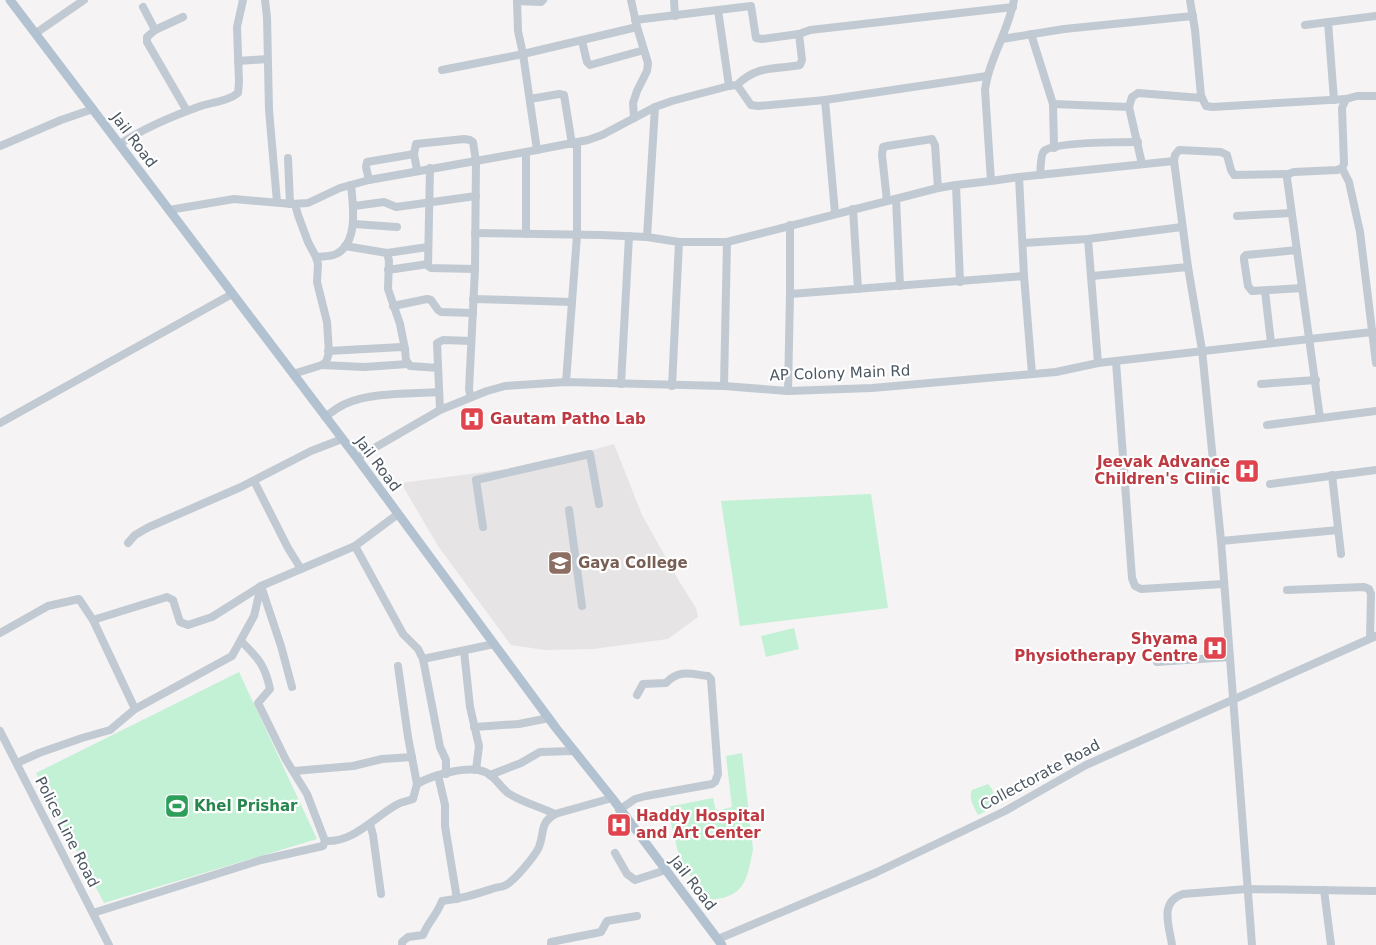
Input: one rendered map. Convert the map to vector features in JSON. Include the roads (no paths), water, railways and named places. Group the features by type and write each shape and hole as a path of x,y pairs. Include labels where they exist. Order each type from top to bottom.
{"main road":[{"name":"Jail Road","path":"10,0 357,458 549,718 612,798 619,810 720,942"}],"street":[{"path":"36,33 84,0"},
{"path":"120,144 147,127 207,104 229,99 238,93 237,27 243,0"},
{"path":"265,0 269,110 277,202"},
{"path":"537,150 524,54 518,31 517,1 541,2 543,0"},
{"path":"631,0 648,63 647,71 633,103 634,118"},
{"path":"674,0 675,16"},
{"path":"1190,0 1202,98 1206,106 1334,100 1357,96 1376,96"},
{"path":"442,70 582,41 636,24 751,3 756,38 762,39 799,34 819,28 1013,3 1002,39 987,76 985,90 991,181"},
{"path":"143,7 154,30"},
{"path":"718,10 733,85 751,105 825,100 987,76"},
{"path":"1002,39 1119,23 1193,16"},
{"path":"1305,25 1376,16"},
{"path":"183,17 154,30 147,37 147,42 187,111"},
{"path":"1328,22 1334,100"},
{"path":"170,210 234,199 293,204 308,203 368,180 574,143 602,135 655,107 733,85 753,73 800,65 802,60 799,34"},
{"path":"1031,34 1053,104 1054,148"},
{"path":"582,41 587,62 590,65 644,50"},
{"path":"238,60 267,58"},
{"path":"1142,164 1130,107 1132,97 1138,93 1202,98"},
{"path":"530,99 559,94 564,96 574,143 577,235 566,382"},
{"path":"1346,99 1342,108 1344,164 1342,168 1349,182 1355,203 1372,298 1372,332 1376,363"},
{"path":"825,100 835,214"},
{"path":"1053,104 1130,107"},
{"path":"647,237 655,107"},
{"path":"0,146 60,120 93,109"},
{"path":"888,201 882,155 883,148 887,146 932,139 935,146 938,188"},
{"path":"417,170 414,147 419,143 470,140 475,147 475,270 469,390 471,397"},
{"path":"1040,174 1042,154 1045,150 1100,142 1138,142"},
{"path":"1252,945 1221,541 1202,350 1182,227 1174,161 1179,150 1221,152 1227,155 1234,175 1288,174 1342,168"},
{"path":"526,152 526,234"},
{"path":"368,180 367,162 414,154"},
{"path":"288,158 293,204 318,264 317,282 326,315 328,351 328,358 322,365"},
{"path":"475,233 629,236 679,242 727,242 938,188 1040,174 1174,161"},
{"path":"430,168 428,264 431,268 475,270"},
{"path":"1288,174 1287,183 1320,418"},
{"path":"1019,177 1024,276 1032,374"},
{"path":"316,257 336,254 345,246 354,224 351,185"},
{"path":"956,185 960,282"},
{"path":"354,206 384,202 396,207 429,204 476,196"},
{"path":"896,199 900,286"},
{"path":"853,209 858,289"},
{"path":"1237,216 1291,213"},
{"path":"354,224 397,227"},
{"path":"788,391 790,225"},
{"path":"1023,243 1088,239 1182,227"},
{"path":"621,384 629,236"},
{"path":"1088,239 1098,363"},
{"path":"672,386 679,242"},
{"path":"724,386 727,242"},
{"path":"345,246 387,253 428,247"},
{"path":"1297,250 1245,255 1250,289 1254,291 1302,288"},
{"path":"387,253 389,256 388,289 400,324 408,364"},
{"path":"388,270 428,264"},
{"path":"1092,276 1188,267"},
{"path":"790,294 1024,276"},
{"path":"1265,290 1271,343"},
{"path":"0,423 232,294"},
{"path":"393,306 427,299 432,300 441,312 473,313"},
{"path":"473,299 572,302"},
{"name":"AP Colony Main Rd","path":"357,458 440,410 505,386 566,382 724,386 788,391 872,388 1056,372 1098,363 1372,332"},
{"path":"440,410 437,346 439,341 471,341"},
{"path":"328,351 402,347 404,349"},
{"path":"1116,362 1132,578 1135,586 1141,589 1223,584"},
{"path":"293,374 322,365 364,367 408,364 414,367 438,368"},
{"path":"1261,384 1316,380"},
{"path":"325,417 342,405 372,396 439,392"},
{"path":"1267,425 1376,411"},
{"path":"128,543 135,535 149,527 254,481 311,451 342,439"},
{"path":"483,527 476,480 590,454 599,504"},
{"path":"1270,484 1376,470"},
{"path":"1332,475 1341,554"},
{"path":"254,481 288,548 301,569"},
{"path":"569,510 582,606"},
{"path":"93,620 167,597 173,600 180,622 188,625 212,617 261,586 355,546 398,514"},
{"path":"1221,541 1338,530"},
{"path":"355,546 403,634 418,649 424,659 440,747 446,760 442,775 445,826 458,899"},
{"path":"17,764 39,753 110,730 135,709 232,656 254,616 261,586"},
{"path":"261,586 281,646 292,687"},
{"path":"1287,590 1364,587 1368,589 1371,594 1373,637"},
{"path":"0,633 48,606 79,599 93,620 135,709"},
{"name":"Collectorate Road","path":"720,942 875,873 1005,811 1086,765 1373,637"},
{"path":"241,641 256,656 266,672 270,689 258,704 286,760 308,794 325,841"},
{"path":"424,659 494,644"},
{"path":"464,650 470,707 479,746 476,770"},
{"path":"1157,662 1230,657"},
{"path":"325,841 335,842 370,824 399,803 413,799 417,784 398,666"},
{"path":"619,810 635,799 712,784 715,782 718,774 711,680 708,676 673,675 666,682 643,684 637,695"},
{"path":"474,727 519,724 549,718"},
{"name":"Police Line Road","path":"0,731 109,945"},
{"path":"490,775 521,763 540,752 574,751"},
{"path":"294,771 353,766 382,759 412,757"},
{"path":"417,784 442,775 476,770 490,775 507,792 555,814"},
{"path":"402,945 402,942 408,937 423,935 427,926 438,912 442,901 458,899 506,885 529,862 538,849 542,838 544,822 555,814 612,798"},
{"path":"370,824 374,835 381,894"},
{"path":"93,913 261,860 322,846 325,841"},
{"path":"615,853 627,874 635,880 666,870"},
{"path":"1172,945 1168,910 1170,902 1175,896 1204,891 1247,889 1376,890"},
{"path":"1324,890 1331,945"},
{"path":"551,945 551,942 601,932 605,923 610,920 637,916"}],"place":[{"name":"Gautam Patho Lab","path":"472,419"},
{"name":"Jeevak Advance Children's Clinic","path":"1247,471"},
{"name":"Gaya College","path":"560,563"},
{"name":"Shyama Physiotherapy Centre","path":"1215,648"},
{"name":"Khel Prishar","path":"177,806"},
{"name":"Haddy Hospital and Art Center","path":"619,825"}]}
